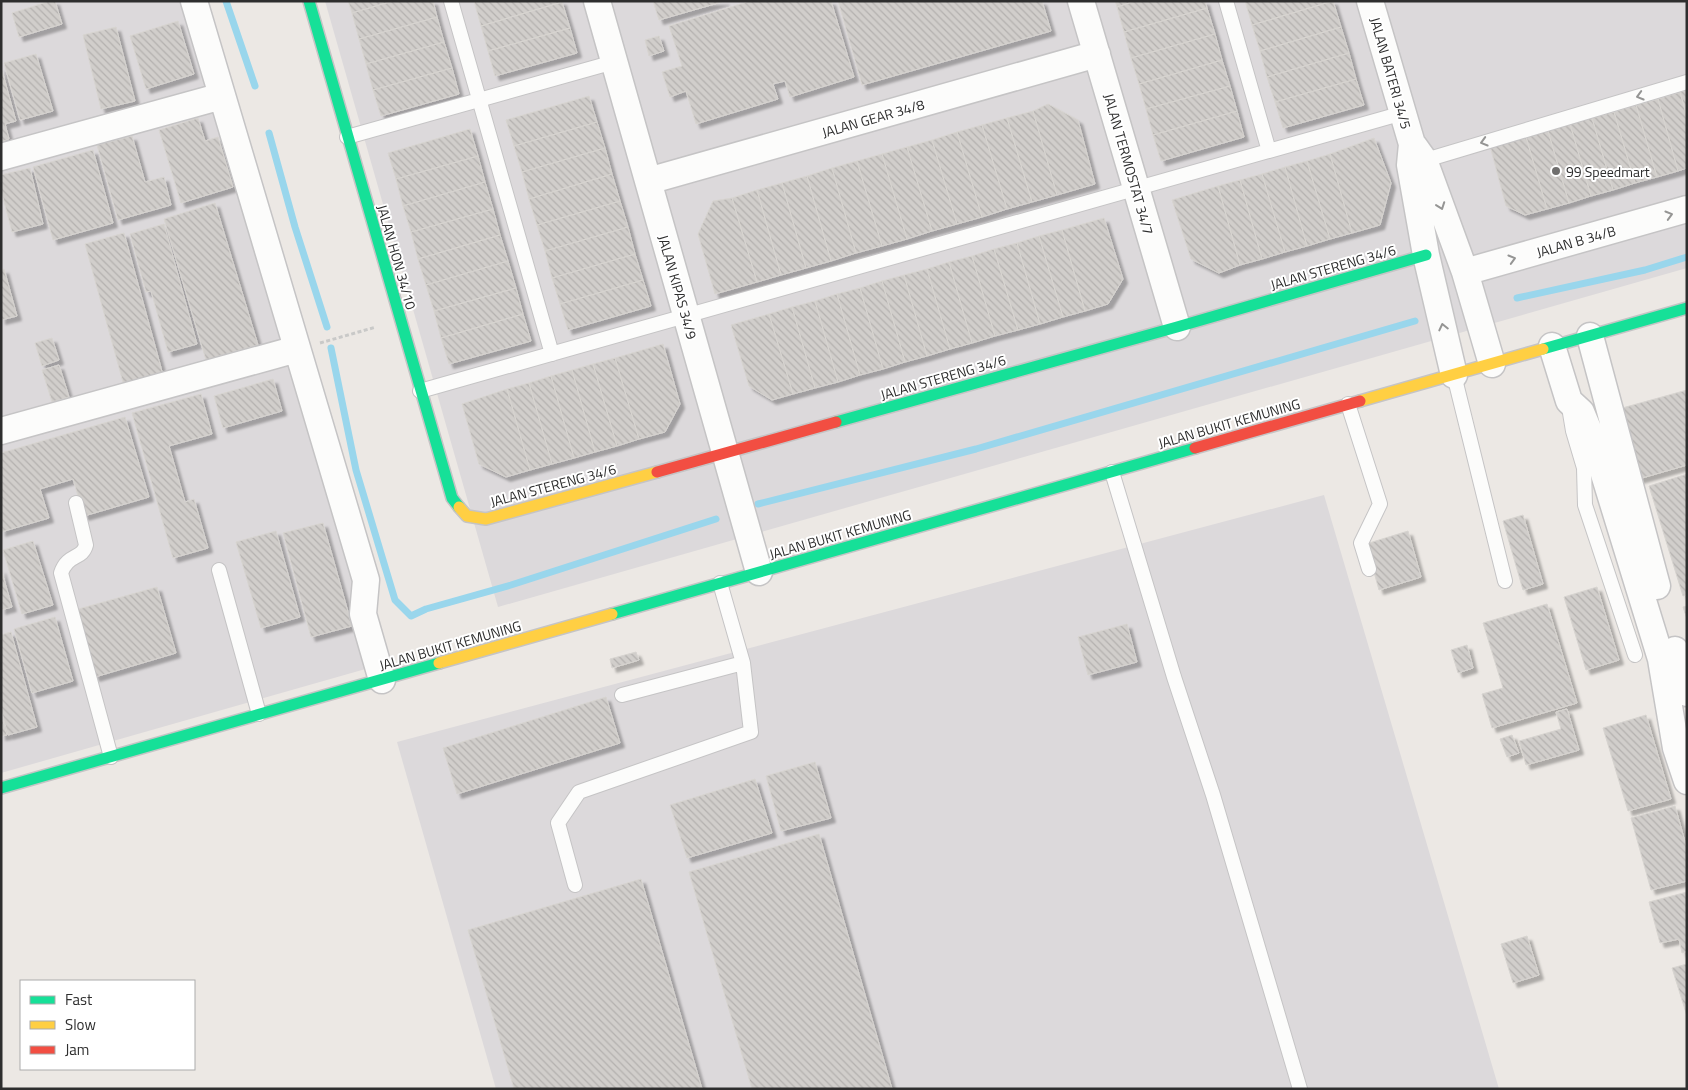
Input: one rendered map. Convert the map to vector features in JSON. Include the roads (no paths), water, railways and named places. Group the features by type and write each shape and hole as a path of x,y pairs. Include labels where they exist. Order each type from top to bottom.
{"main road":[{"name":"JALAN HON 34/10","path":"308,1 452,498 467,516"},
{"name":"JALAN STERENG 34/6","path":"467,516 486,519 726,454 1426,255"},
{"name":"JALAN BUKIT KEMUNING","path":"1,788 1687,308"}],"street":[{"path":"194,1 366,580 363,614 382,680"},
{"name":"JALAN KIPAS 34/9","path":"597,1 759,572"},
{"name":"JALAN TERMOSTAT 34/7","path":"1081,1 1177,327"},
{"name":"JALAN BATERI 34/5","path":"1370,1 1415,156"},
{"name":"JALAN GEAR 34/8","path":"648,181 1097,54"},
{"path":"1,157 222,96"},
{"path":"1415,156 1426,255 1454,375"},
{"path":"1415,156 1465,272 1492,364"},
{"name":"JALAN B 34/B","path":"1465,272 1687,209"},
{"path":"1590,336 1687,693"},
{"path":"1552,346 1568,401 1581,412 1596,448 1661,659 1676,748 1687,781"},
{"path":"1,431 297,349"}],"lane":[{"path":"451,1 478,101 552,354"},
{"path":"1226,1 1269,150"},
{"path":"347,138 614,62"},
{"path":"1415,156 1687,82"},
{"path":"420,391 1403,113"},
{"path":"1454,375 1505,581"},
{"path":"1568,401 1573,431 1584,468 1585,505 1636,655"},
{"path":"1348,404 1380,504 1361,543 1369,569"},
{"path":"1112,472 1174,677 1213,795 1300,1089"},
{"path":"76,503 86,544 85,550 81,554 69,558 61,573 111,756"},
{"path":"219,570 259,714"},
{"path":"575,885 558,823 579,792 751,732 743,663 720,584"},
{"path":"622,695 743,663"}],"waterway":[{"path":"226,1 255,86"},
{"path":"269,133 295,227 327,327"},
{"path":"1517,298 1645,270 1687,257"},
{"path":"758,504 976,449 1415,321"},
{"path":"331,348 356,470 395,600 411,616 426,609 511,585 716,519"}],"place":[{"name":"99 Speedmart","path":"1556,171"}]}
